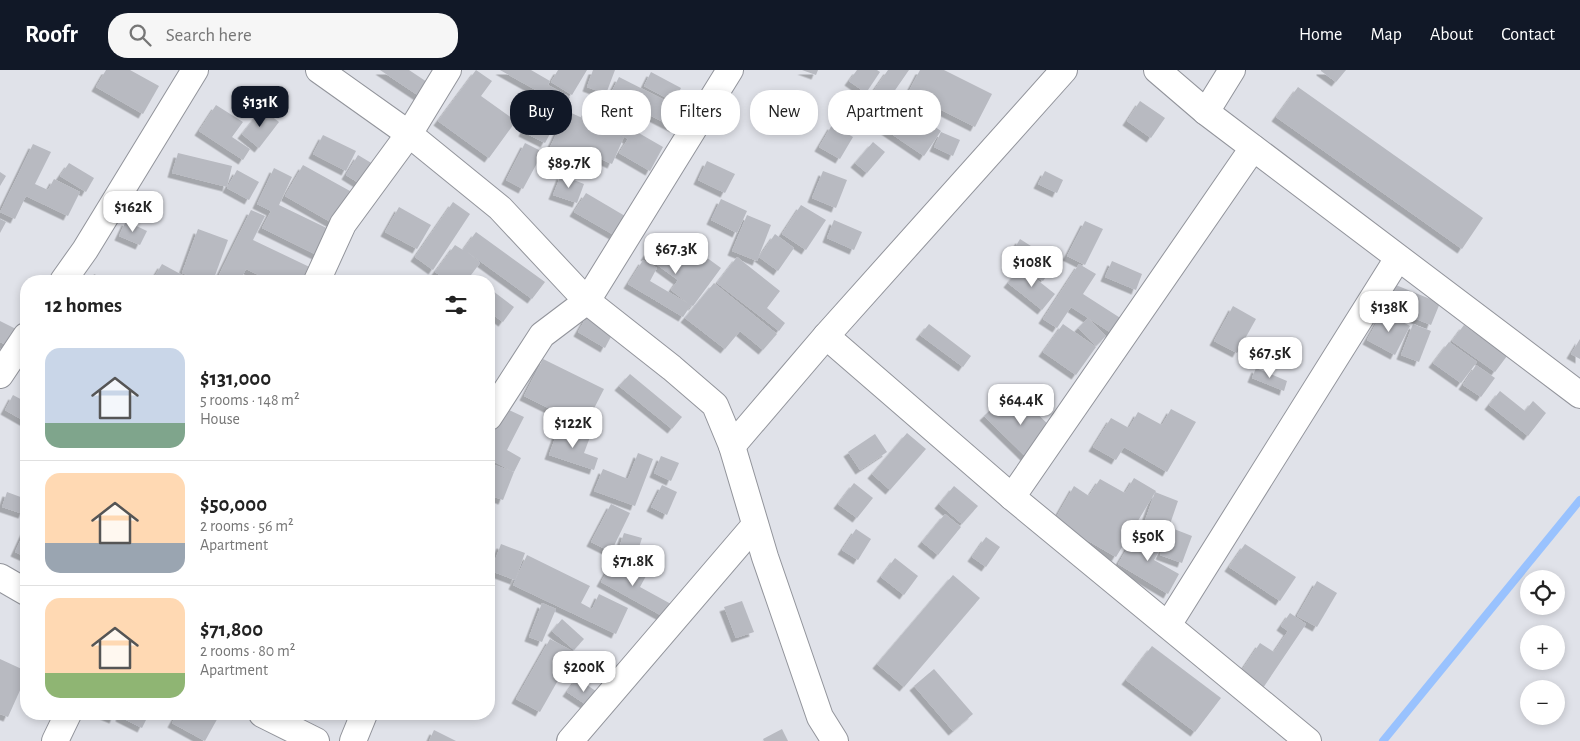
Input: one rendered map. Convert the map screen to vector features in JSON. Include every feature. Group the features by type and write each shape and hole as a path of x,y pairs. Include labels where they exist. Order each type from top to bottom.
{"street":[{"path":"67,275 85,250 194,70"},
{"path":"319,70 409,134 500,208 587,301 715,404 732,446 755,526 820,717 834,741"},
{"path":"320,275 343,224 409,134 448,70"},
{"path":"495,408 542,335 587,301 730,70"},
{"path":"732,446 826,336 1064,70"},
{"path":"1157,70 1206,112 1580,395"},
{"path":"1206,112 1232,70"},
{"path":"1012,497 1253,148"},
{"path":"1168,625 1398,258"},
{"path":"826,336 1012,497 1308,741"},
{"path":"0,375 20,345"},
{"path":"570,741 755,526"},
{"path":"0,578 20,589"},
{"path":"55,741 65,720"},
{"path":"274,720 316,741"},
{"path":"353,741 362,720"}],"building":[{"path":"106,70 130,70 159,86 143,114 96,87"},
{"path":"380,70 409,70 430,84 422,98"},
{"path":"476,70 492,81 481,96 510,117 510,129 489,158 438,121"},
{"path":"500,70 531,70 550,81 548,85 557,90 536,90"},
{"path":"558,70 587,70 572,95 572,90 564,90 551,82"},
{"path":"593,70 615,70 608,90 595,90 587,87"},
{"path":"802,70 818,70 816,75"},
{"path":"857,70 877,70 880,72 868,90 862,90 849,81"},
{"path":"888,70 909,70 895,90 874,90"},
{"path":"920,70 944,70 992,94 975,127 941,110 941,90 910,90"},
{"path":"1321,70 1346,70 1336,82"},
{"path":"651,72 681,88 680,90 661,90 661,95 644,86"},
{"path":"619,77 645,90 612,90"},
{"path":"1298,87 1483,218 1462,249 1276,117"},
{"path":"651,93 661,98 661,121 651,116"},
{"path":"1140,101 1165,118 1151,138 1127,121"},
{"path":"216,105 243,122 232,137 250,149 243,160 199,131"},
{"path":"262,109 279,122 259,148 242,134"},
{"path":"572,113 582,118 582,135 620,135 624,137 612,164 575,147 565,170 544,160 556,135 572,135"},
{"path":"828,132 828,135 850,135 853,137 840,159 819,147"},
{"path":"941,132 960,140 953,156 934,147"},
{"path":"323,135 356,151 346,171 313,154"},
{"path":"529,135 549,135 545,143"},
{"path":"621,135 642,135 663,147 650,171 619,153 628,139"},
{"path":"893,135 938,135 924,156"},
{"path":"873,142 885,152 867,173 855,163"},
{"path":"525,143 543,152 523,189 506,180"},
{"path":"33,144 51,152 35,184 48,190 54,179 80,192 68,216 26,196 15,219 0,212"},
{"path":"178,153 232,166 227,187 172,173"},
{"path":"358,155 378,167 365,187 346,175"},
{"path":"707,161 735,174 725,193 698,180"},
{"path":"69,163 94,178 86,192 60,176"},
{"path":"303,165 359,196 341,228 285,196"},
{"path":"274,168 292,177 279,205 339,234 327,260 262,228 271,211 257,204"},
{"path":"237,170 259,182 249,200 227,188"},
{"path":"823,171 847,180 836,208 812,198"},
{"path":"1045,171 1063,180 1057,193 1038,184"},
{"path":"0,172 6,176 0,186"},
{"path":"561,175 584,184 577,203 553,195"},
{"path":"586,193 625,216 614,235 574,212"},
{"path":"721,199 747,211 737,233 711,220"},
{"path":"453,202 470,214 433,270 415,257"},
{"path":"801,205 826,220 806,250 782,234"},
{"path":"399,207 431,225 417,249 385,232"},
{"path":"251,210 265,216 253,240 320,272 319,275 258,275 246,269 243,275 219,275"},
{"path":"747,215 771,225 757,261 732,251"},
{"path":"0,219 6,222 0,233"},
{"path":"834,220 862,232 854,250 827,238"},
{"path":"126,221 147,231 140,245 119,236"},
{"path":"1085,221 1103,229 1085,265 1067,256"},
{"path":"198,229 228,240 215,275 187,275 182,273"},
{"path":"476,232 545,282 532,299 466,251 480,263 471,275 439,275 435,272 455,245 463,250"},
{"path":"775,234 794,248 778,271 759,257"},
{"path":"677,236 721,268 683,317 628,284 643,260 657,268 650,281 689,304 671,290 678,280 645,256 657,239 668,247"},
{"path":"1020,239 1056,262 1043,281 1008,259"},
{"path":"737,257 780,291 767,308 785,323 779,331 717,283"},
{"path":"1112,261 1142,274 1136,290 1105,277"},
{"path":"162,264 182,275 156,275"},
{"path":"1079,264 1096,274 1083,294 1125,321 1116,336 1071,307 1057,328 1043,319"},
{"path":"1021,267 1055,294 1042,310 1008,283"},
{"path":"1386,281 1440,303 1431,325 1377,303"},
{"path":"714,283 777,334 763,350 740,331 725,349 685,318"},
{"path":"495,293 514,307 503,322 495,316"},
{"path":"1233,306 1256,319 1237,353 1214,341"},
{"path":"1383,311 1410,326 1395,355 1367,340"},
{"path":"587,316 614,331 605,348 578,332"},
{"path":"1088,318 1106,336 1096,346 1078,328"},
{"path":"0,321 18,330 10,347 0,342"},
{"path":"929,324 971,356 963,367 920,335"},
{"path":"1063,324 1096,347 1076,375 1043,352"},
{"path":"1413,324 1431,331 1419,362 1401,355"},
{"path":"1464,325 1507,356 1495,372 1452,341"},
{"path":"1580,339 1580,359 1571,354"},
{"path":"1449,342 1477,362 1461,383 1433,363"},
{"path":"543,359 604,389 585,426 524,396"},
{"path":"1476,365 1495,378 1481,397 1463,385"},
{"path":"1256,368 1287,381 1284,391 1252,378"},
{"path":"630,374 682,417 672,429 619,386"},
{"path":"1500,391 1525,411 1533,401 1546,413 1528,436 1489,405"},
{"path":"13,395 20,399 20,419 5,410"},
{"path":"1021,398 1055,431 1028,459 984,416 1001,400 1009,409"},
{"path":"505,408 524,417 507,450 521,458 514,472 495,462 495,429"},
{"path":"1171,409 1196,422 1167,472 1124,447 1116,460 1093,447 1111,418 1129,428 1138,412 1162,425"},
{"path":"559,427 590,437 584,453 598,458 594,470 549,455"},
{"path":"907,433 926,449 890,490 872,474"},
{"path":"875,434 887,452 860,470 848,452"},
{"path":"638,453 653,459 635,506 594,491 603,469 628,479"},
{"path":"661,456 679,463 671,481 654,473"},
{"path":"495,465 514,472 503,500 495,497"},
{"path":"1134,478 1156,491 1116,557 1054,521 1074,486 1089,496 1100,479 1125,493"},
{"path":"854,483 873,498 857,518 838,504"},
{"path":"662,485 677,492 667,515 651,507"},
{"path":"954,486 978,506 962,524 939,504"},
{"path":"7,492 20,497 20,513 2,507"},
{"path":"1155,492 1178,501 1169,527 1192,536 1182,563 1160,555 1167,538 1142,529"},
{"path":"611,504 630,513 611,552 591,542"},
{"path":"945,514 961,527 938,555 922,542"},
{"path":"1139,528 1164,543 1154,560 1179,574 1168,594 1118,564"},
{"path":"856,529 871,539 858,560 842,550"},
{"path":"624,533 642,538 635,560 617,554"},
{"path":"986,537 1000,547 986,567 972,557"},
{"path":"20,541 20,554 15,552"},
{"path":"501,544 525,553 515,580 495,572 495,560"},
{"path":"1245,544 1296,577 1280,601 1229,567"},
{"path":"527,555 590,586 581,603 592,609 599,594 628,608 616,634 513,585"},
{"path":"895,558 918,576 904,595 881,577"},
{"path":"614,559 646,576 640,587 671,604 664,617 601,582"},
{"path":"953,575 980,598 904,687 877,664"},
{"path":"1317,581 1337,593 1317,627 1297,616"},
{"path":"742,601 754,632 736,638 724,607"},
{"path":"542,603 556,609 542,642 529,637"},
{"path":"1290,613 1306,624 1259,694 1236,679 1260,643 1274,652 1288,631 1281,626"},
{"path":"562,619 584,639 574,650 552,631"},
{"path":"550,639 574,652 540,712 516,699"},
{"path":"1152,646 1221,698 1195,732 1126,680"},
{"path":"0,659 20,668 20,690 8,717 0,714"},
{"path":"934,669 973,714 953,731 914,686"},
{"path":"577,678 600,694 591,708 567,692"},
{"path":"126,720 146,720 142,728"},
{"path":"174,720 217,720 205,741 172,723"},
{"path":"782,729 788,741 764,741 763,739"},
{"path":"434,730 456,741 429,741"}],"waterway":[{"path":"1383,741 1580,500"}]}
